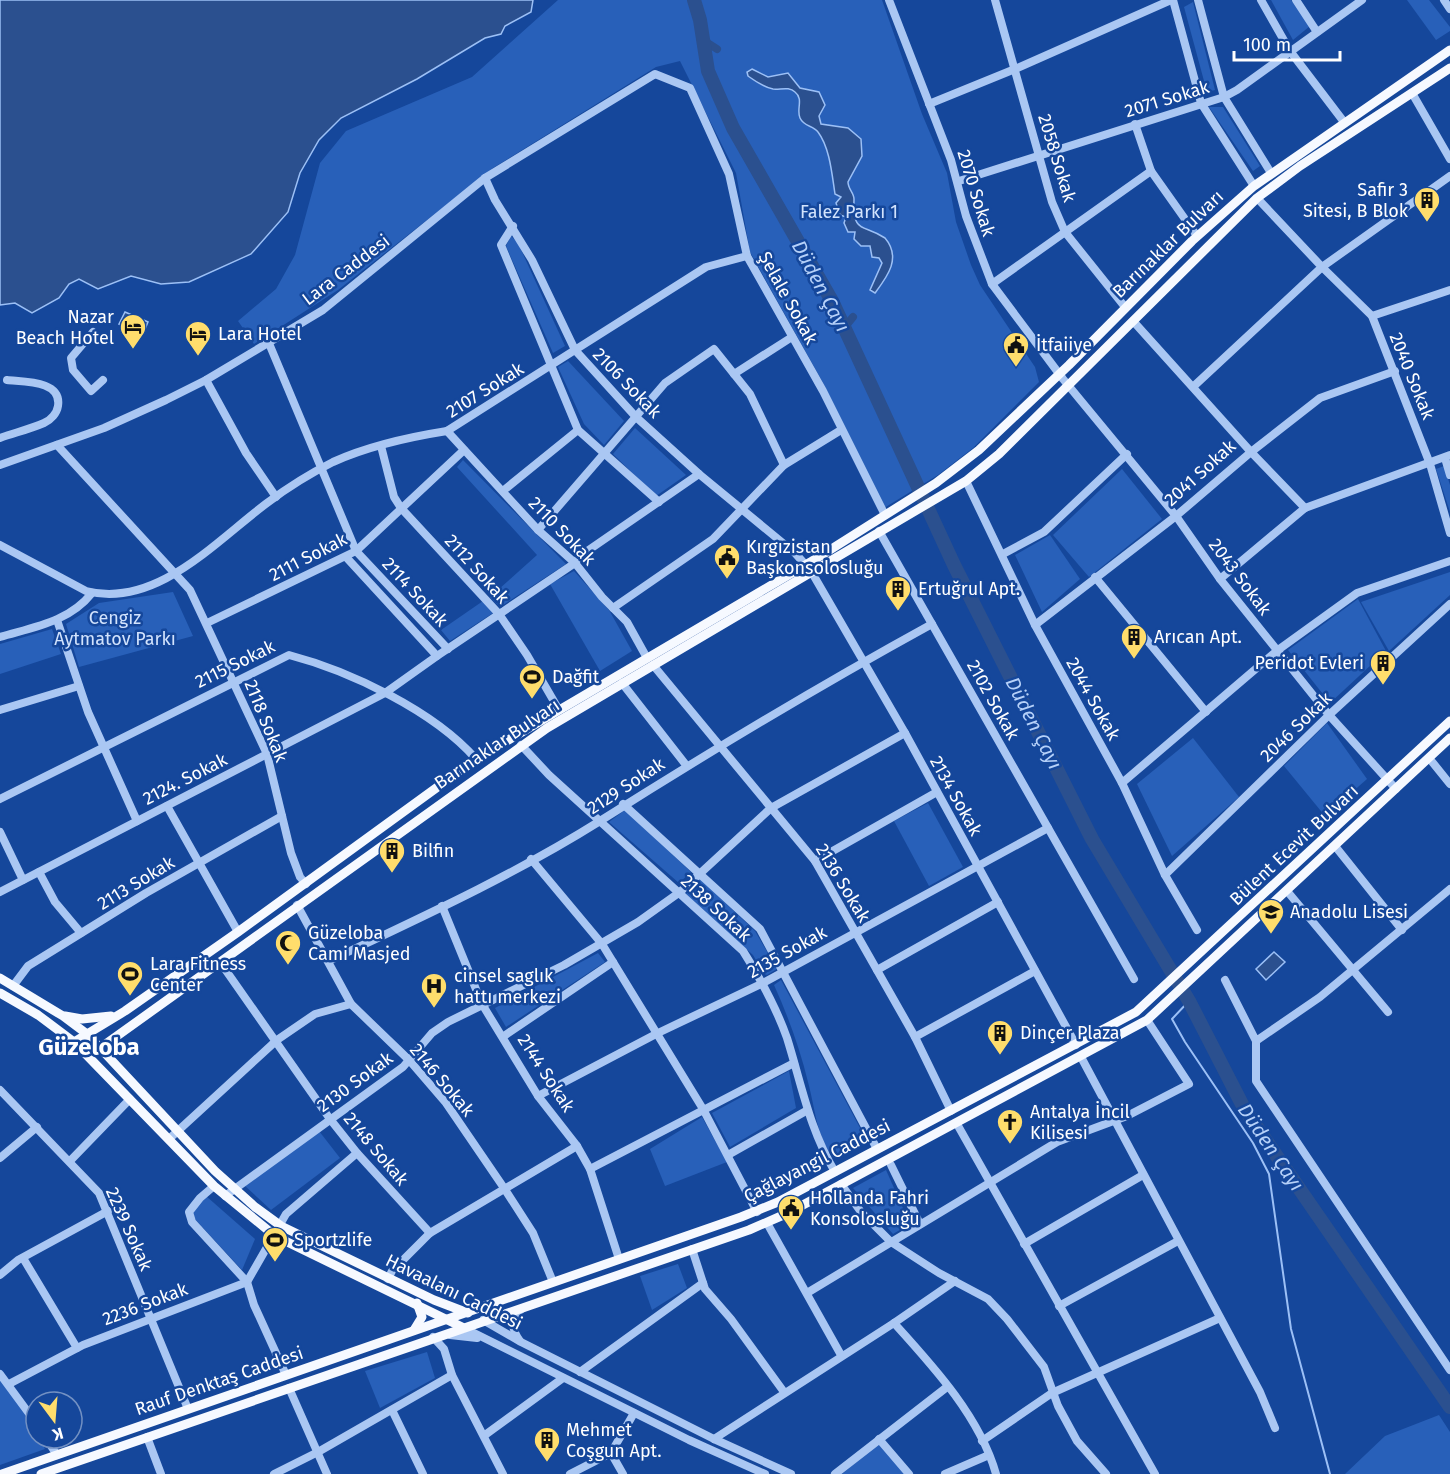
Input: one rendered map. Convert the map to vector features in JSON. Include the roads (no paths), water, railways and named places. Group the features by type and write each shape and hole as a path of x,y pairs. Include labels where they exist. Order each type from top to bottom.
{"main road":[{"name":"Barınaklar Bulvarı","path":"74,1042 125,1011 238,932 476,759 559,710 650,661 809,567 879,531 966,481 999,454 1125,307 1197,236 1271,173 1450,50"},
{"name":"Barınaklar Bulvarı","path":"809,567 930,487 979,450 1133,321 1257,198 1300,166 1450,68"},
{"name":"Barınaklar Bulvarı","path":"89,1056 521,745 622,684 650,661"},
{"name":"Bülent Ecevit Bulvarı","path":"1161,992 1450,721"},
{"name":"Bülent Ecevit Bulvarı","path":"1167,1003 1450,738"},
{"name":"Havaalanı Caddesi","path":"0,978 61,1015 87,1034 214,1186 275,1236 462,1327"},
{"name":"Çağlayangil Caddesi","path":"466,1312 757,1212 1076,1045 1136,1012 1161,992"},
{"name":"Havaalanı Caddesi","path":"0,993 39,1016 74,1042 130,1099 234,1189 281,1226 388,1279 483,1320"},
{"name":"Çağlayangil Caddesi","path":"462,1327 767,1223 1081,1057 1148,1020 1167,1003"},
{"path":"61,1015 96,1019 125,1011"},
{"path":"115,1066 110,1052 117,1036"},
{"path":"434,1300 490,1304"},
{"path":"414,1330 422,1317 417,1304"},
{"path":"447,1318 466,1312"},
{"name":"Rauf Denktaş Caddesi","path":"2,1474 447,1318"},
{"name":"Rauf Denktaş Caddesi","path":"41,1474 62,1471 147,1437 462,1327"}],"street":[{"name":"2070 Sokak","path":"889,0 958,181 966,216 992,284 1063,379"},
{"name":"2058 Sokak","path":"995,0 1052,202 1065,232 1125,307"},
{"path":"928,104 1015,69 1172,0 1201,103 1254,186"},
{"path":"1198,0 1224,97 1271,173"},
{"path":"1261,0 1290,51 1344,122"},
{"path":"1296,0 1317,32"},
{"name":"2071 Sokak","path":"958,181 1224,97 1238,90 1362,0"},
{"path":"1444,0 1450,9"},
{"name":"Lara Caddesi","path":"0,465 118,423 206,380 322,310 485,178 655,74"},
{"name":"Şelale Sokak","path":"655,74 690,87 729,174 747,256 823,391 885,515"},
{"path":"1412,93 1450,159"},
{"path":"1135,124 1151,171 1197,236"},
{"path":"992,284 1151,171"},
{"path":"1194,386 1322,267 1450,176"},
{"name":"2106 Sokak","path":"485,178 495,200 513,226 575,350 636,417 809,567"},
{"name":"2040 Sokak","path":"1257,198 1372,316 1430,464 1450,533"},
{"path":"513,226 501,245 578,430 659,502"},
{"name":"2107 Sokak","path":"92,593 117,593 141,589 175,574 276,497 334,462 414,436 447,431 706,267 747,256"},
{"path":"1372,316 1450,290"},
{"name":"2041 Sokak","path":"1035,625 1095,576 1176,516 1251,452 1194,386 1133,321"},
{"path":"93,332 71,358 73,370 91,392 104,380"},
{"path":"734,374 792,337"},
{"name":"2114 Sokak","path":"268,341 356,551 448,649 575,563 580,556 699,474"},
{"path":"538,530 674,374 714,349 750,394 784,465"},
{"path":"1305,508 1251,452 1320,398 1395,371"},
{"name":"2043 Sokak","path":"1063,379 1176,516 1220,579 1329,715 1396,789"},
{"path":"0,438 46,422 56,414 59,404 56,393 47,385 7,380"},
{"path":"206,380 246,453 276,497"},
{"path":"504,490 578,430"},
{"path":"613,608 713,539 784,465 841,430"},
{"name":"2110 Sokak","path":"447,431 504,490 538,530 575,563 627,622 650,661"},
{"name":"2118 Sokak","path":"57,445 190,590 267,754 291,853 300,877 306,884"},
{"name":"2112 Sokak","path":"381,446 394,496 401,508 499,614 527,655 559,710"},
{"name":"2111 Sokak","path":"207,623 356,551 464,450"},
{"path":"1003,554 1044,532 1126,454"},
{"path":"1220,579 1305,508 1447,457 1450,475"},
{"name":"2044 Sokak","path":"966,481 1003,554 1035,625 1122,783 1165,874 1197,930"},
{"name":"2102 Sokak","path":"879,531 1134,978"},
{"path":"0,545 92,593 82,605 57,620 0,637"},
{"path":"346,557 437,656"},
{"path":"1122,783 1278,650 1357,593 1450,561"},
{"name":"2134 Sokak","path":"809,567 905,733 1076,1045"},
{"path":"1095,576 1206,712"},
{"name":"2046 Sokak","path":"1165,874 1329,715 1450,604"},
{"path":"57,620 102,746 137,821"},
{"name":"2129 Sokak","path":"329,961 531,860 599,821 719,745 932,624"},
{"name":"2124. Sokak","path":"0,892 385,693 448,649"},
{"name":"2115 Sokak","path":"0,799 102,746 289,655 385,693 458,739 476,759"},
{"name":"2136 Sokak","path":"650,661 815,861 915,1037 951,1111"},
{"path":"622,684 686,765"},
{"path":"0,710 79,686"},
{"name":"2130 Sokak","path":"225,1196 403,1067 432,1033 482,1004 602,944 680,892 699,872 771,808 905,733"},
{"name":"2138 Sokak","path":"521,745 599,821 743,951 763,983 786,1035 806,1111 819,1147 835,1172"},
{"path":"1429,758 1450,784"},
{"path":"815,861 937,792"},
{"path":"624,804 760,929 878,1149"},
{"path":"167,806 238,932"},
{"name":"2113 Sokak","path":"13,986 28,966 198,863 282,816"},
{"name":"2135 Sokak","path":"538,1096 658,1033 763,983 1048,828"},
{"path":"0,832 23,880"},
{"path":"1335,846 1402,930"},
{"path":"531,860 602,944 703,1109 757,1212"},
{"path":"39,872 56,902 81,933"},
{"path":"1256,1041 1354,970 1450,889"},
{"path":"1287,891 1388,1012"},
{"path":"877,970 998,902"},
{"name":"2146 Sokak","path":"297,905 351,1004 409,1060 446,1103 504,1188 533,1233 553,1282"},
{"name":"2144 Sokak","path":"442,906 482,1004 504,1036 538,1096 577,1146 590,1169 619,1259"},
{"name":"2148 Sokak","path":"220,962 277,1040 330,1119 357,1153 430,1233"},
{"path":"504,1036 613,962"},
{"path":"915,1037 1035,971"},
{"path":"1225,980 1256,1041 1256,1082 1450,1370"},
{"path":"173,1136 277,1040 315,1014 351,1004"},
{"path":"807,1293 1057,1142 1127,1116 1189,1084 1148,1020"},
{"path":"1081,1057 1260,1392 1275,1428"},
{"path":"590,1169 794,1063"},
{"name":"2239 Sokak","path":"0,1090 99,1192 188,1409"},
{"path":"70,1161 130,1099"},
{"path":"728,1155 806,1111"},
{"path":"957,1124 1155,1474"},
{"path":"0,1158 37,1127"},
{"path":"388,1279 392,1271 430,1233 577,1146"},
{"path":"247,1282 286,1214 357,1153"},
{"path":"891,1165 920,1224"},
{"path":"1024,1244 1143,1175"},
{"path":"841,1184 861,1212 891,1242 939,1274 988,1299 1007,1319 1044,1367 1052,1393 1077,1441 1098,1470 1106,1474"},
{"path":"214,1186 189,1212 192,1222 247,1282 254,1305 286,1375"},
{"path":"0,1275 22,1258 108,1211"},
{"path":"767,1223 841,1355"},
{"path":"1059,1306 1178,1241"},
{"path":"692,1249 703,1283 784,1392"},
{"path":"22,1258 77,1348"},
{"path":"714,1439 955,1281"},
{"name":"2236 Sokak","path":"9,1384 77,1348 150,1317 247,1282"},
{"path":"580,1372 703,1283"},
{"path":"520,1342 512,1328 513,1320 518,1311 536,1301"},
{"path":"982,1441 1052,1393 1220,1318"},
{"name":"Havaalanı Caddesi","path":"483,1320 520,1342 714,1439 791,1474"},
{"path":"894,1323 933,1366 982,1441 996,1474"},
{"name":"Havaalanı Caddesi","path":"462,1327 634,1413 765,1474"},
{"path":"431,1338 458,1335 484,1339"},
{"path":"431,1338 444,1349 452,1375 485,1435 503,1474"},
{"path":"0,1374 24,1406"},
{"path":"274,1474 318,1452 452,1375"},
{"path":"485,1435 563,1378"},
{"path":"835,1474 947,1387"},
{"path":"289,1388 327,1474"},
{"path":"392,1410 423,1474"},
{"path":"570,1474 610,1453 634,1413"},
{"path":"147,1437 161,1474"},
{"path":"879,1439 909,1474"},
{"path":"54,1450 57,1455"},
{"path":"610,1453 623,1474"},
{"path":"945,1474 989,1455"}],"waterway":[{"name":"Düden Çayı","path":"694,0 700,20 708,71 733,128 832,301 954,565 1092,839 1189,1001 1245,1110 1450,1407"},
{"path":"703,40 717,49"},
{"path":"844,328 853,317"},
{"path":"1189,1001 1172,1019 1253,1143 1269,1174 1291,1329 1330,1474"}],"place":[{"name":"Safir 3 Sitesi, B Blok","path":"1427,223"},
{"name":"Nazar Beach Hotel","path":"133,350"},
{"name":"Lara Hotel","path":"198,357"},
{"name":"İtfaiiye","path":"1016,368"},
{"name":"Kırgızistan Başkonsolosluğu","path":"727,580"},
{"name":"Ertuğrul Apt.","path":"898,612"},
{"name":"Arıcan Apt.","path":"1134,660"},
{"name":"Peridot Evleri","path":"1383,686"},
{"name":"Dağfit","path":"532,700"},
{"name":"Bilfin","path":"392,874"},
{"name":"Anadolu Lisesi","path":"1271,935"},
{"name":"Güzeloba Cami Masjed","path":"288,966"},
{"name":"Lara Fitness Center","path":"130,997"},
{"name":"cinsel saglık hattı merkezi","path":"434,1009"},
{"name":"Dinçer Plaza","path":"1000,1056"},
{"name":"Antalya İncil Kilisesi","path":"1010,1145"},
{"name":"Hollanda Fahri Konsolosluğu","path":"791,1231"},
{"name":"Sportzlife","path":"275,1263"},
{"name":"Mehmet Coşgun Apt.","path":"547,1463"}],"district":[{"name":"Güzeloba","path":"89,1047"}],"park label":[{"name":"Falez Parkı 1","path":"849,212"},
{"name":"Cengiz Aytmatov Parkı","path":"115,628"}]}
